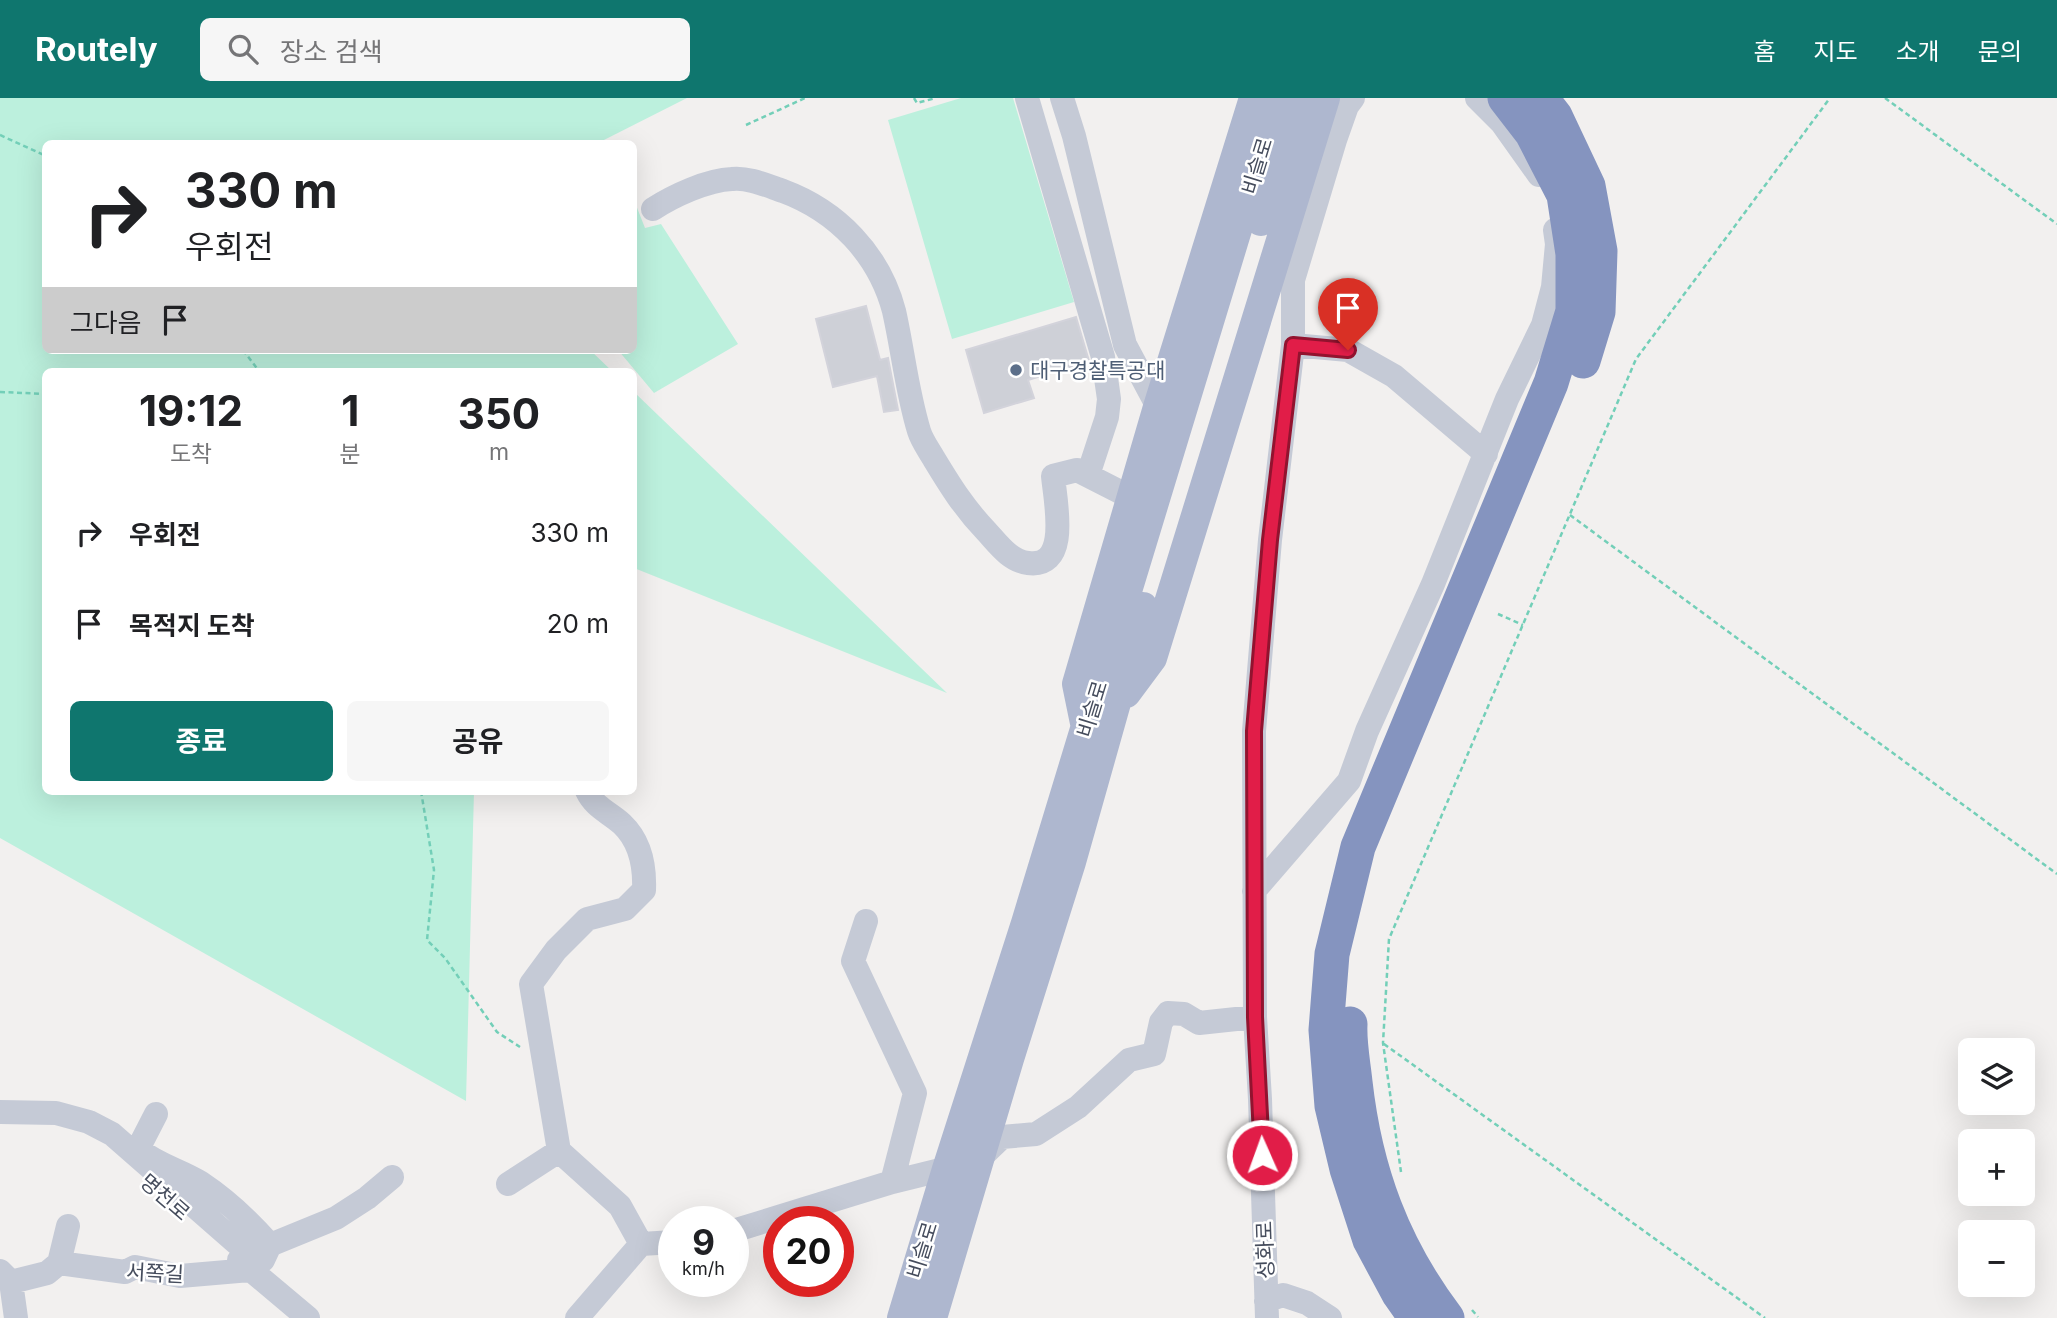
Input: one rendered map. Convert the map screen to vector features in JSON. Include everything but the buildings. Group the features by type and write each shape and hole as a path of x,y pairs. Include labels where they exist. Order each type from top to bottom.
{"highway":[{"path":"1416,1318 1399,1294 1370,1241 1347,1169 1332,1105 1326,1030 1332,954 1358,847 1551,383 1573,311 1573,254 1564,195 1532,133 1505,98"},
{"path":"1465,1314 1426,1290 1398,1242 1373,1178 1358,1108 1350,1033 1355,958 1377,857 1574,390 1598,312 1600,251 1588,186 1555,116 1541,98"}],"main road":[{"path":"1086,726 1077,684 1158,407 1254,98"},
{"name":"비슬로","path":"932,1318 1116,705 1143,574 1277,98"},
{"name":"비슬로","path":"902,1318 1086,726 1143,574 1300,98"},
{"path":"1116,705 1152,658 1325,98"}],"street":[{"path":"1027,98 1103,357 1109,399 1107,417 1088,475"},
{"path":"1062,98 1074,136 1125,345 1158,407"},
{"path":"1293,282 1335,140 1347,106 1353,98"},
{"path":"1254,891 1349,781 1367,731 1433,584 1507,399 1543,325 1553,287 1557,244 1552,210 1539,175 1502,123 1477,98"},
{"path":"653,209 678,194 732,178 766,185 807,200 839,222 861,244 878,273 893,308 919,434 963,506 1010,556 1027,564 1041,562 1054,552 1058,538 1053,476 1077,470 1132,498"},
{"path":"1281,237 1293,282"},
{"name":"성화로","path":"1266,1309 1255,1017 1254,731 1270,540 1293,345 1293,282"},
{"path":"1293,345 1348,350 1394,376 1486,454"},
{"path":"589,795 592,803 624,826 639,849 645,866 644,890 625,909 587,919 556,950 531,984 559,1151 620,1206 641,1244"},
{"path":"866,921 853,961 915,1093 892,1182"},
{"path":"749,1225 892,1182 977,1161 1002,1138 1036,1134 1078,1107 1129,1060 1154,1054 1161,1022 1168,1013 1184,1014 1199,1023 1255,1017"},
{"path":"0,1112 56,1113 89,1122 111,1134 248,1253 253,1272"},
{"path":"156,1114 138,1149 152,1161 199,1182 242,1213 270,1245"},
{"name":"명천로","path":"0,1123 44,1125 71,1131 109,1149 308,1318"},
{"path":"508,1184 559,1151"},
{"path":"253,1272 270,1245 336,1218 367,1198 392,1177"},
{"path":"16,1318 5,1277 47,1272 59,1263 68,1226"},
{"path":"576,1318 641,1244 658,1243"},
{"name":"서쪽길","path":"59,1263 124,1272 135,1267 180,1276 253,1272"},
{"path":"1266,1309 1283,1295 1307,1303 1330,1318"}],"path":[{"path":"746,125 805,98"},
{"path":"915,98 917,103 936,98"},
{"path":"1401,1173 1383,1043 1389,939 1636,359 1830,98"},
{"path":"1885,98 2057,224"},
{"path":"0,135 42,154"},
{"path":"246,354 257,368"},
{"path":"0,392 42,394"},
{"path":"1570,515 2057,874"},
{"path":"1498,614 1523,625"},
{"path":"422,795 433,870 426,940 445,958 497,1032 545,1065"},
{"path":"1383,1043 1765,1318"}],"green space":[{"path":"0,98 687,98 604,140 42,140 42,354 594,354 609,368 42,368 42,795 474,795 466,1101 0,838"},
{"path":"961,98 1013,98 1074,302 952,339 888,120"},
{"path":"637,208 645,228 661,224 738,344 654,393 637,373 637,368 633,368 621,354 637,354"},
{"path":"637,395 947,693 637,569"}],"place":[{"name":"대구경찰특공대","path":"1016,370"}],"route":[{"path":"1262,1155 1255,1017 1254,731 1270,540 1293,345 1348,350"}]}
